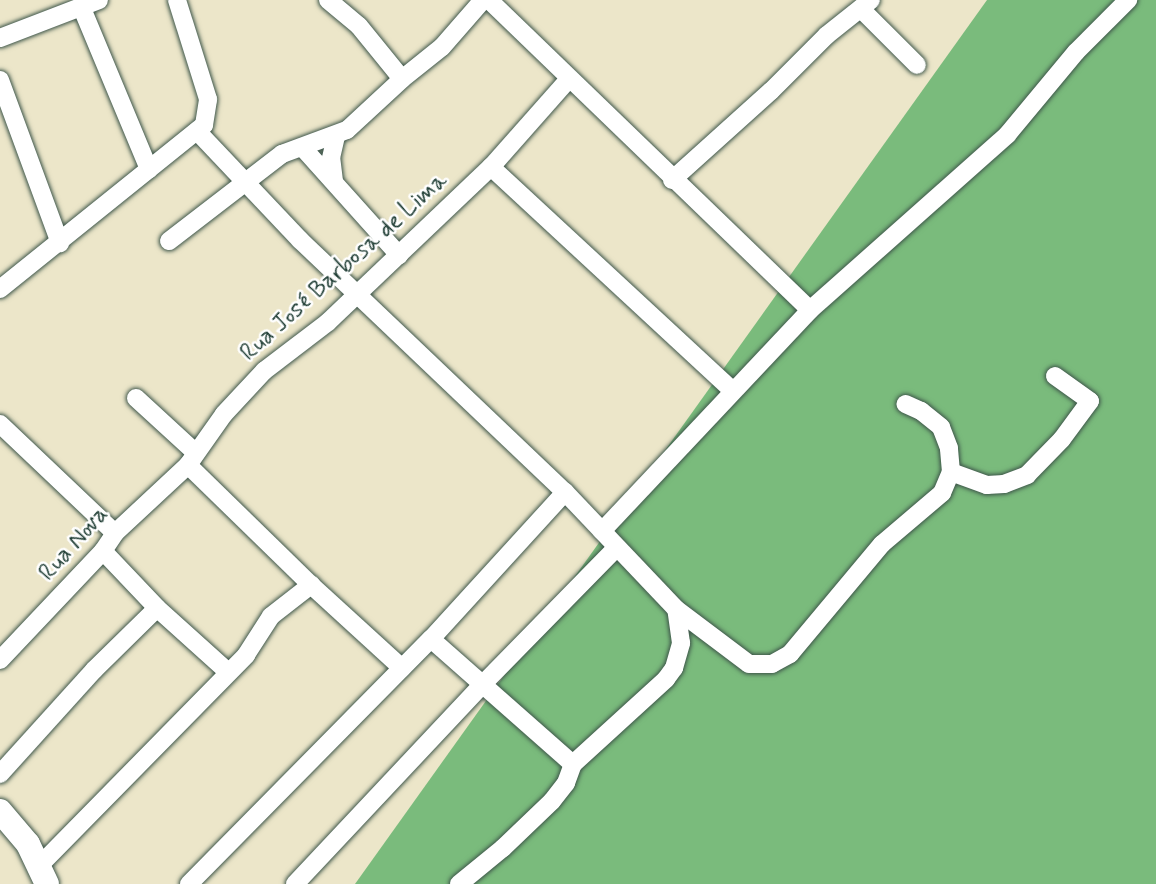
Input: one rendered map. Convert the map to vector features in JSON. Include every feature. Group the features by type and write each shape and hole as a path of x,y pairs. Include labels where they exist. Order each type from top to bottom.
{"street":[{"path":"0,38 99,0"},
{"path":"0,289 197,131 208,116 208,99 177,0"},
{"path":"328,0 359,26 402,79"},
{"path":"169,241 282,154 347,130 450,39 483,0"},
{"path":"489,0 568,80 810,310"},
{"path":"602,530 810,310 1007,135 1076,52 1128,0"},
{"path":"672,180 771,91 827,35 866,5 917,65"},
{"path":"81,6 149,169"},
{"path":"0,80 60,243"},
{"name":"Rua José Barbosa de Lima","path":"191,459 224,414 264,371 328,322 491,167 568,80"},
{"path":"197,131 355,295 565,492 676,609 749,664 762,667 781,660 798,646 882,544 942,494 951,472 949,448 941,427 921,411 905,404"},
{"path":"334,181 331,158 336,136"},
{"path":"303,148 398,255"},
{"path":"491,167 732,390"},
{"path":"951,472 987,485 1004,484 1027,475 1062,439 1090,401 1055,376"},
{"path":"136,398 311,586 402,668"},
{"path":"0,424 115,533"},
{"name":"Rua Nova","path":"0,660 103,551 115,533 191,459"},
{"path":"189,884 432,639 565,492"},
{"path":"301,883 481,685 616,548"},
{"path":"103,551 157,608 228,673"},
{"path":"0,811 16,826 43,875 246,655 271,616 311,586"},
{"path":"0,774 85,680 157,608"},
{"path":"459,884 503,848 552,801 566,783 573,764 666,680 674,668 681,643 676,609"},
{"path":"432,639 573,764"}],"green space":[{"path":"987,0 1156,0 1156,884 355,884"}]}
